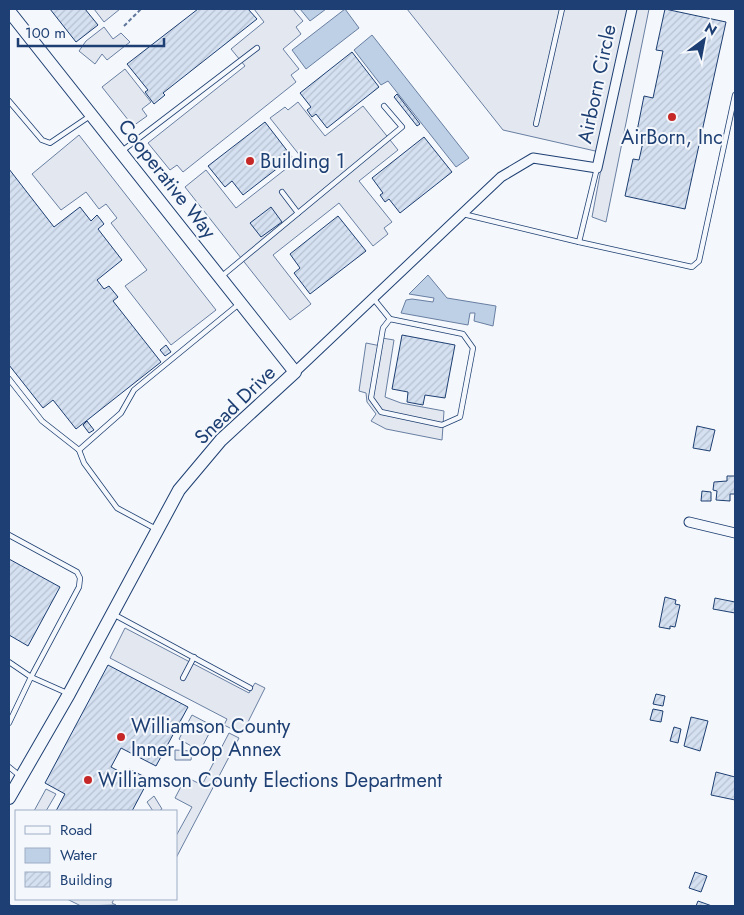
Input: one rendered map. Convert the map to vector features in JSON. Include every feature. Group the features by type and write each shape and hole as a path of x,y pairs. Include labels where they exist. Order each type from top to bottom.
{"street":[{"name":"Airborn Circle","path":"597,168 632,9"},
{"name":"Cooperative Way","path":"12,11 295,372"},
{"name":"Snead Drive","path":"9,798 69,694 157,529 180,490 221,440 501,177 533,158 597,168"},
{"path":"689,522 735,533"}],"lane":[{"path":"536,124 562,9"},
{"path":"121,152 258,48"},
{"path":"463,214 692,267 699,261 735,95"},
{"path":"9,101 42,140 50,143 92,115"},
{"path":"221,277 402,127 384,106"},
{"path":"579,242 597,168"},
{"path":"282,192 298,212"},
{"path":"373,298 390,319 463,334 472,348 460,417 442,425 381,412 371,398 383,328 390,319"},
{"path":"79,450 121,414 134,390 241,303"},
{"path":"9,379 42,421 79,450 84,463 117,508 157,529"},
{"path":"9,535 77,572 80,578 79,587 9,723"},
{"path":"112,614 250,688"},
{"path":"183,678 194,658"},
{"path":"9,662 32,677 69,694"},
{"path":"9,767 21,777"}],"path":[{"path":"124,26 141,9"}],"shaded area":[{"path":"94,9 120,9 104,22"},
{"path":"254,9 293,9 303,21 296,27 301,34 283,49 299,69 291,75 296,82 183,172 177,165 170,170 148,143 245,66 231,49 264,22"},
{"path":"407,9 649,9 606,222 592,217 604,153 503,130"},
{"path":"104,27 113,39 121,33 130,42 107,60 102,54 95,64 79,51 86,41"},
{"path":"125,69 151,102 142,109 147,116 133,126 102,87"},
{"path":"298,102 325,136 363,106 398,150 359,181 392,222 384,228 388,234 373,246 339,203 273,255 311,304 290,320 185,187 206,170 236,208 301,157 270,118 285,107 288,110"},
{"path":"79,135 216,310 171,345 125,286 147,270 111,223 117,218 106,204 99,209 86,192 61,210 32,174"},
{"path":"382,338 394,340 385,397 401,403 444,411 442,440 386,429 371,421 376,414 367,402 366,393 359,391 366,343 381,346"},
{"path":"125,628 249,693 255,683 265,688 242,734 224,725 227,719 110,658"},
{"path":"192,715 213,726 200,751 179,739"},
{"path":"229,733 239,738 178,854 178,832 192,807 175,798 186,777 202,785"},
{"path":"175,750 192,751 191,760 175,760"},
{"path":"46,789 56,794 47,810 35,810"},
{"path":"154,796 162,809 152,810 147,802"},
{"path":"69,900 114,900 112,903 116,905 81,906"}],"water":[{"path":"300,9 326,9 310,21"},
{"path":"345,9 359,28 306,69 292,50"},
{"path":"372,35 469,158 456,167 388,81 381,85 354,50"},
{"path":"428,275 447,298 496,306 493,326 474,321 475,313 470,313 468,325 401,313 406,300 433,302 434,298 409,294"}],"building":[{"path":"50,9 85,9 98,25 76,42"},
{"path":"198,9 248,9 257,19 163,93 165,95 154,104 145,92 148,90 127,64"},
{"name":"AirBorn, Inc","path":"665,9 726,22 685,209 625,196 633,159 639,160 644,138 636,136 644,96 653,98 663,51 656,50"},
{"path":"352,52 379,87 327,128 316,114 312,117 307,110 311,107 300,93"},
{"path":"397,94 420,124 417,126 394,97"},
{"name":"Building 1","path":"265,122 292,157 243,195 232,181 225,187 208,166"},
{"path":"424,137 452,172 400,213 389,199 385,202 380,195 383,193 372,178"},
{"path":"9,169 54,227 80,207 91,221 97,215 101,220 104,224 98,229 122,260 97,280 104,289 109,286 118,297 113,301 161,362 76,429 53,400 43,408 9,365"},
{"path":"271,207 282,222 261,237 250,223"},
{"path":"338,216 366,251 310,294 294,273 300,268 290,254"},
{"path":"402,335 455,345 445,398 425,395 423,405 407,402 408,392 392,389"},
{"path":"166,345 171,352 165,356 160,350"},
{"path":"87,421 94,430 89,433 83,425"},
{"path":"697,426 715,430 710,451 693,448"},
{"path":"727,476 735,476 735,494 730,494 730,501 716,500 717,491 713,490 714,482 727,481"},
{"path":"702,491 711,492 711,501 701,501"},
{"path":"9,559 60,587 28,646 9,635"},
{"path":"665,597 676,600 675,604 680,605 675,627 670,626 670,629 659,627"},
{"path":"715,598 735,602 735,613 713,609"},
{"name":"Williamson County Inner Loop Annex","path":"108,665 188,707 156,766 121,748 111,767 126,775 129,769 149,779 133,810 57,810 65,794 45,783"},
{"path":"656,694 665,696 663,706 653,704"},
{"path":"653,709 663,711 661,722 650,720"},
{"path":"691,717 708,721 700,751 684,746"},
{"path":"674,727 681,729 678,743 670,741"},
{"path":"716,772 735,777 735,800 711,795"},
{"path":"695,872 707,876 701,892 689,888"},
{"path":"698,901 712,906 696,906"}],"place":[{"name":"AirBorn, Inc","path":"672,117"},
{"name":"Building 1","path":"250,161"},
{"name":"Williamson County Inner Loop Annex","path":"121,737"},
{"name":"Williamson County Elections Department","path":"88,780"}]}
